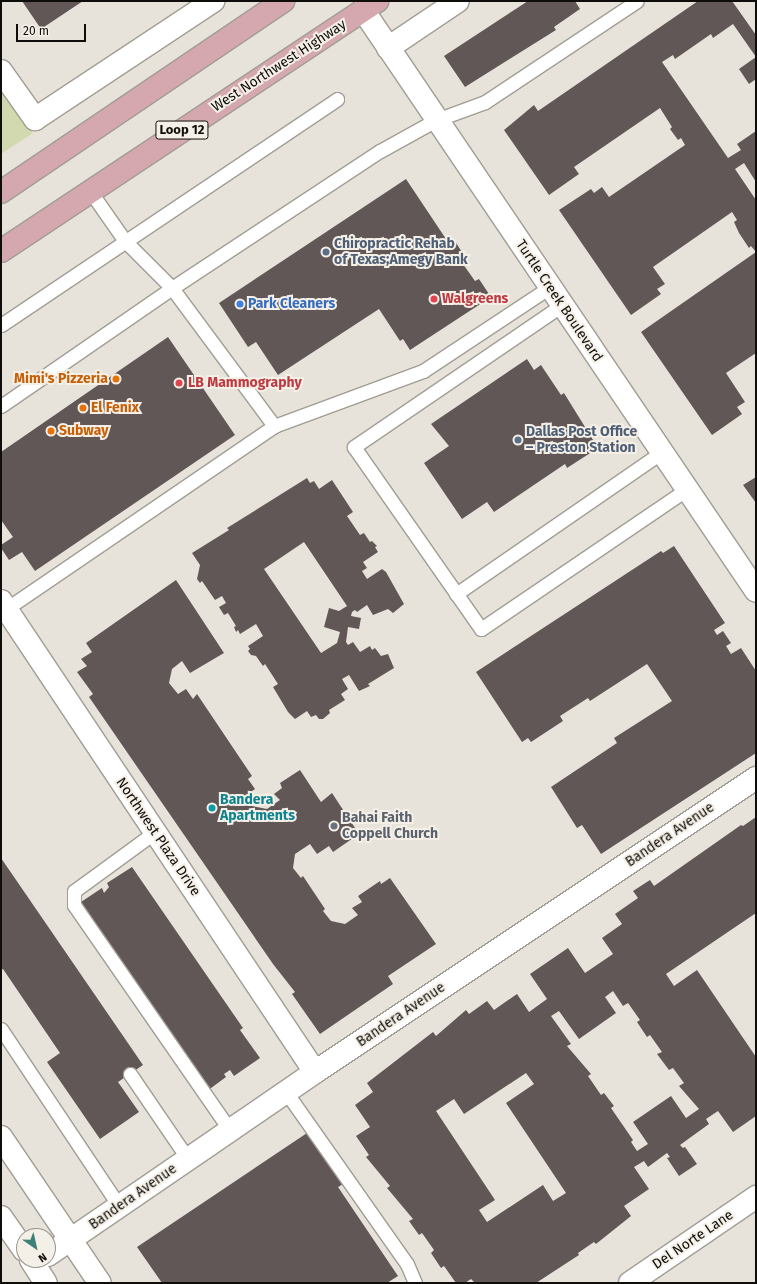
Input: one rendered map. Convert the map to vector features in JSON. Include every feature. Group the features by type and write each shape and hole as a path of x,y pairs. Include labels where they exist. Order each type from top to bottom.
{"main road":[{"path":"1,192 283,1"},
{"name":"West Northwest Highway","path":"1,251 366,4"}],"street":[{"path":"1,71 35,119 214,1"},
{"path":"388,48 458,1"},
{"name":"Turtle Creek Boulevard","path":"366,4 388,48 756,591"},
{"name":"Northwest Plaza Drive","path":"4,605 315,1072"},
{"name":"Bandera Avenue","path":"56,1247 71,1239 315,1072 756,778"},
{"path":"1,1137 100,1283"},
{"name":"Del Norte Lane","path":"630,1283 756,1197"},
{"path":"1,1217 16,1235"},
{"path":"39,1268 46,1283"}],"lane":[{"path":"1,406 172,288 380,151 436,120 485,102 637,1"},
{"path":"1,325 337,99"},
{"path":"90,191 125,241 172,288 274,426"},
{"path":"4,605 274,426 423,371 550,288"},
{"path":"562,305 354,447 481,629 687,489"},
{"path":"456,594 662,452"},
{"path":"155,832 74,891 74,905 230,1130"},
{"path":"1,1029 119,1206"},
{"path":"130,1074 188,1158"},
{"path":"286,1092 407,1264 416,1283"}],"green space":[{"path":"1,87 33,133 1,154"}],"building":[{"path":"22,1 83,1 41,29"},
{"path":"528,1 575,1 580,9 554,27 556,30 465,87 444,56"},
{"path":"698,1 732,1 756,35 756,57 733,24 713,38 711,34 675,59 673,55 662,62 728,158 741,150 737,144 756,131 756,182 744,163 735,169 756,200 756,252 751,246 749,248 739,233 734,222 737,220 732,212 653,267 665,284 657,289 661,294 631,315 559,210 591,189 594,193 602,187 609,197 685,145 681,138 678,140 670,129 672,127 660,108 574,167 579,174 549,195 504,130 534,105 538,111"},
{"path":"756,57 756,79 749,84 739,69"},
{"path":"406,179 450,245 455,241 463,254 458,257 475,281 479,279 491,297 410,350 403,339 400,341 379,309 278,375 256,342 248,347 219,303"},
{"path":"756,252 756,353 726,373 745,402 737,407 742,414 712,435 641,332"},
{"path":"168,337 235,435 35,571 22,552 9,560 1,548 1,545 13,537 1,520 1,452"},
{"name":"Dallas Post Office – Preston Station","path":"527,359 534,370 541,365 561,395 564,393 598,448 567,468 565,464 494,512 487,502 462,519 424,463 449,446 431,424"},
{"path":"756,477 756,503 743,485"},
{"path":"307,478 310,483 314,481 319,489 332,480 353,512 347,516 360,535 364,533 370,542 372,541 377,546 375,547 378,552 363,562 367,568 362,571 367,579 382,569 386,572 404,604 393,613 388,609 373,615 367,605 357,612 355,610 352,612 351,616 361,618 359,629 348,627 346,642 348,645 353,642 360,652 370,646 372,650 375,648 381,656 388,654 394,668 368,684 370,686 359,691 349,675 342,679 348,689 341,694 345,700 329,710 330,713 323,719 319,719 316,715 311,717 307,711 295,719 288,712 273,687 278,684 265,664 263,666 256,656 251,655 248,651 250,649 248,646 263,636 256,624 240,634 238,630 236,632 234,627 236,626 228,613 224,615 219,607 226,603 222,596 215,600 202,581 200,583 197,579 200,565 192,553 229,530 227,528","holes":["304,542 347,606 339,611 329,608 324,627 340,632 337,643 321,653 264,569"]},
{"path":"674,546 725,623 714,630 717,635 723,631 731,643 726,646 731,654 741,648 756,671 756,753 601,854 582,825 577,828 551,787 617,743 614,738 672,701 647,664 590,701 588,698 560,716 563,721 531,742 528,738 522,742 476,672 661,551 663,553"},
{"name":"Bandera Apartments","path":"176,580 224,653 190,673 182,661 172,669 169,683 178,694 186,689 193,699 197,694 252,776 248,779 255,789 244,797 252,806 267,809 280,800 274,794 282,788 280,783 300,770 321,802 332,793 359,834 333,852 329,846 317,854 310,844 295,854 293,868 301,878 303,876 325,909 323,911 331,921 345,924 358,915 352,908 362,902 358,896 380,881 381,884 390,878 436,944 388,976 393,984 320,1034 292,994 295,992 273,964 89,697 93,694 77,672 87,666 81,659 92,652 86,643"},
{"path":"756,817 756,913 666,974 674,986 697,970 756,1057 756,1116 733,1132 718,1111 706,1119 709,1124 680,1145 683,1148 685,1147 697,1164 679,1176 667,1158 670,1157 667,1153 648,1167 644,1161 634,1167 649,1189 624,1206 631,1216 596,1244 594,1242 578,1253 579,1255 536,1283 475,1283 471,1279 465,1283 456,1283 444,1266 441,1268 431,1253 434,1250 422,1233 419,1235 409,1221 413,1219 387,1188 390,1186 366,1157 369,1155 356,1136 370,1127 355,1105 373,1092 367,1083 433,1032 436,1036 466,1010 469,1014 487,1001 494,1010 517,994 529,1012 547,999 530,974 568,948 585,973 613,954 602,938 622,924 615,914 638,898 633,891 650,880 654,886 741,825 743,826","holes":["613,991 623,1006 628,1003 640,1020 637,1022 647,1037 650,1035 662,1052 657,1054 669,1070 673,1068 684,1083 679,1086 699,1109 686,1118 671,1096 633,1122 648,1144 637,1151 631,1142 633,1140 611,1108 614,1106 604,1093 601,1095 588,1076 591,1074 567,1046 571,1044 551,1016 559,1011 579,1039 616,1013 605,997","526,1073 534,1084 506,1103 566,1193 553,1201 543,1185 487,1222 479,1210 495,1200 436,1111 454,1099 464,1114"]},
{"path":"1,858 143,1065 118,1082 139,1112 100,1139 47,1062 60,1053 3,969 1,970"},
{"path":"132,867 243,1028 240,1030 260,1058 234,1076 230,1070 224,1074 226,1077 207,1091 78,904 102,888 104,893 109,887 107,883"},
{"path":"310,1131 345,1183 338,1187 398,1276 387,1283 162,1283 137,1247"}],"place":[{"name":"Chiropractic Rehab of Texas;Amegy Bank","path":"326,252"},
{"name":"Walgreens","path":"434,299"},
{"name":"Park Cleaners","path":"240,304"},
{"name":"Mimi's Pizzeria","path":"116,379"},
{"name":"LB Mammography","path":"179,383"},
{"name":"El Fenix","path":"83,408"},
{"name":"Subway","path":"51,431"},
{"name":"Dallas Post Office – Preston Station","path":"518,440"},
{"name":"Bandera Apartments","path":"212,808"},
{"name":"Bahai Faith Coppell Church","path":"334,826"}]}
